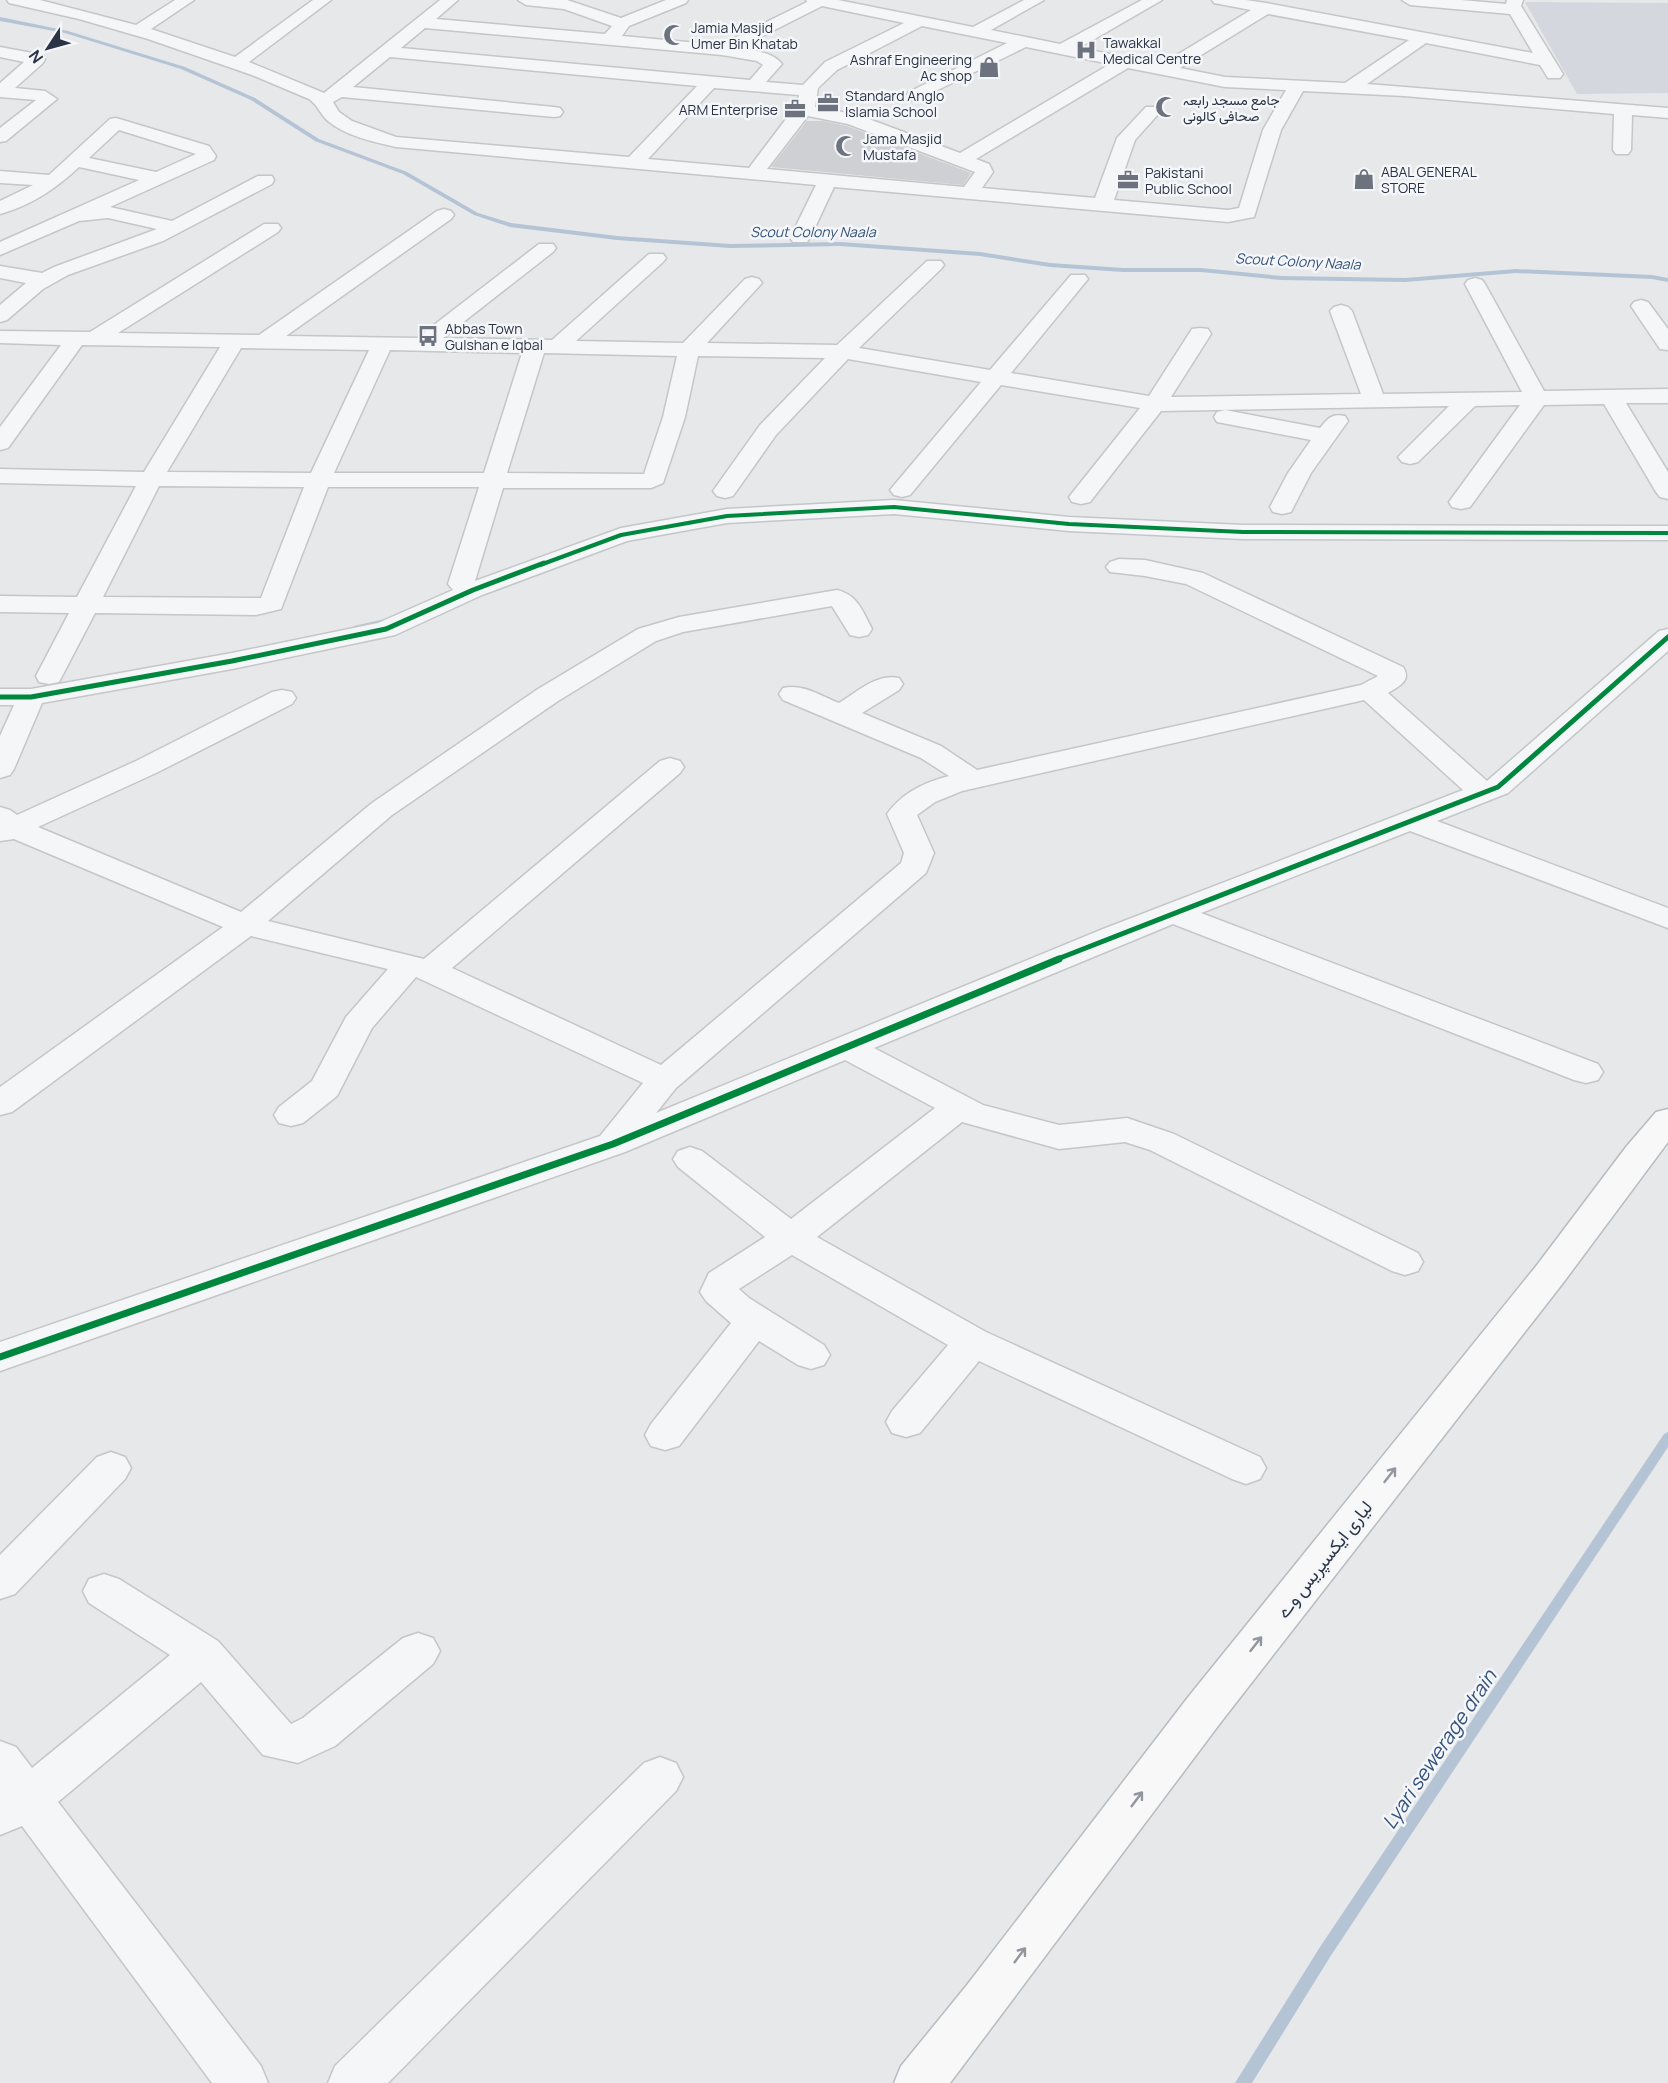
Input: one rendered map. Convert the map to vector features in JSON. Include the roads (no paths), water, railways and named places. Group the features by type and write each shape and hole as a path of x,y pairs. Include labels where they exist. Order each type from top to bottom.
{"highway":[{"name":"لیاری ایکسپریس وے","path":"984,2001 1205,1709 1550,1274 1638,1155 1668,1120"},
{"path":"919,2083 984,2001"},
{"path":"936,2083 984,2001"}],"street":[{"path":"15,0 46,2 140,30 237,63 305,90 332,96 559,108 510,152"},
{"path":"140,30 186,0"},
{"path":"237,63 322,0"},
{"path":"332,96 450,0"},
{"path":"526,0 567,5 621,24 680,0"},
{"path":"975,32 1036,0"},
{"path":"1062,50 1154,0"},
{"path":"1220,0 1548,61"},
{"path":"1291,13 1309,0"},
{"path":"1410,0 1515,5 1548,61 1568,105"},
{"path":"722,50 818,1 1225,82 1349,88 1668,113"},
{"path":"891,15 911,5"},
{"path":"1164,70 1266,9"},
{"path":"754,174 808,104 808,91 831,66 920,21"},
{"path":"423,23 722,50 762,57 771,61 774,64 758,80"},
{"path":"609,39 621,27 621,24"},
{"path":"1349,88 1424,38"},
{"path":"915,96 1023,42"},
{"path":"0,52 37,59 0,92"},
{"path":"387,52 808,91"},
{"path":"960,160 1125,62"},
{"path":"581,88 599,72"},
{"path":"633,164 710,82"},
{"path":"332,96 333,116 370,136 396,142 1228,216 1247,213 1272,130 1297,87"},
{"path":"0,92 39,95 48,99 2,134"},
{"path":"804,110 852,118 982,168 984,172 969,193"},
{"path":"1622,150 1623,110"},
{"path":"1103,204 1126,138 1152,111"},
{"path":"0,249 207,156 207,154 203,150 113,123 77,161 52,181 2,207"},
{"path":"77,161 158,178"},
{"path":"0,177 52,181"},
{"path":"0,316 61,271 156,237 265,180"},
{"path":"800,238 829,180"},
{"path":"2,207 64,217 108,213 174,227"},
{"path":"263,342 444,215"},
{"path":"0,443 85,339 271,228"},
{"path":"421,345 546,248"},
{"path":"461,584 495,469 546,347 656,258"},
{"path":"725,491 768,430 843,352 933,265"},
{"path":"0,272 46,280"},
{"path":"902,490 1077,279"},
{"path":"0,476 643,482 656,478 674,417 689,349 752,283"},
{"path":"1474,284 1537,398"},
{"path":"1641,306 1668,344"},
{"path":"1341,311 1363,400"},
{"path":"1081,497 1155,404 1200,334"},
{"path":"0,337 233,343 843,352 1155,404 1326,436"},
{"path":"0,769 40,687 86,605 151,479 233,343"},
{"path":"0,604 256,607 272,604 319,480 382,345"},
{"path":"1155,404 1668,396"},
{"path":"1611,397 1668,492"},
{"path":"1461,502 1537,398"},
{"path":"1410,457 1469,399"},
{"path":"1282,507 1289,488 1302,466 1326,436 1363,400"},
{"path":"0,697 40,687 386,629 473,590 621,535 727,516 894,507 1069,524 1243,532 1668,532"},
{"path":"613,1144 664,1080 915,867 919,853 902,814 910,804 924,795 952,784 1370,691 1393,679 1393,673 1194,578 1145,568 1119,567"},
{"path":"0,1104 245,925 382,809 548,695 647,635 679,625 837,598 846,604 859,629"},
{"path":"0,1357 613,1144 1172,913 1498,787 1668,637"},
{"path":"841,714 889,684"},
{"path":"1370,691 1483,792"},
{"path":"793,694 931,752 973,780"},
{"path":"5,826 146,767 282,698"},
{"path":"291,1115 325,1088 358,1024 419,967 670,767"},
{"path":"1410,821 1668,919"},
{"path":"5,826 245,925 419,967 664,1080"},
{"path":"1172,913 1586,1072"},
{"path":"846,1047 971,1113 1059,1137 1127,1130 1162,1142 1405,1262"},
{"path":"811,1355 736,1308 719,1293 722,1282 791,1238 959,1107"},
{"path":"690,1159 791,1238 974,1342 1246,1468"},
{"path":"665,1435 755,1319"},
{"path":"906,1422 974,1342"},
{"path":"0,1582 111,1468"},
{"path":"104,1591 203,1654 279,1741 298,1744 319,1732 418,1651"},
{"path":"14,1807 203,1654"},
{"path":"0,1761 14,1807 243,2083"},
{"path":"353,2083 660,1777"}],"waterway":[{"name":"Scout Colony Naala","path":"0,19 66,32 183,68 253,99 317,140 405,173 476,214 510,225 617,238 730,246 840,244 980,254 1050,265 1123,270 1201,270 1281,278 1405,280 1516,271 1652,277 1668,280"},
{"path":"357,628 394,619"},
{"name":"Lyari sewerage drain","path":"1243,2083 1325,1952 1668,1437"}],"place":[{"name":"Jamia Masjid Umer Bin Khatab","path":"674,35"},
{"name":"Tawakkal Medical Centre","path":"1086,50"},
{"name":"Ashraf Engineering Ac shop","path":"989,67"},
{"name":"Standard Anglo Islamia School","path":"828,103"},
{"name":"جامع مسجد رابعہ صحافی کالونی","path":"1166,107"},
{"name":"ARM Enterprise","path":"795,109"},
{"name":"Jama Masjid Mustafa","path":"846,146"},
{"name":"ABAL GENERAL STORE","path":"1364,179"},
{"name":"Pakistani Public School","path":"1128,180"},
{"name":"Abbas Town Gulshan e Iqbal","path":"428,336"}]}
